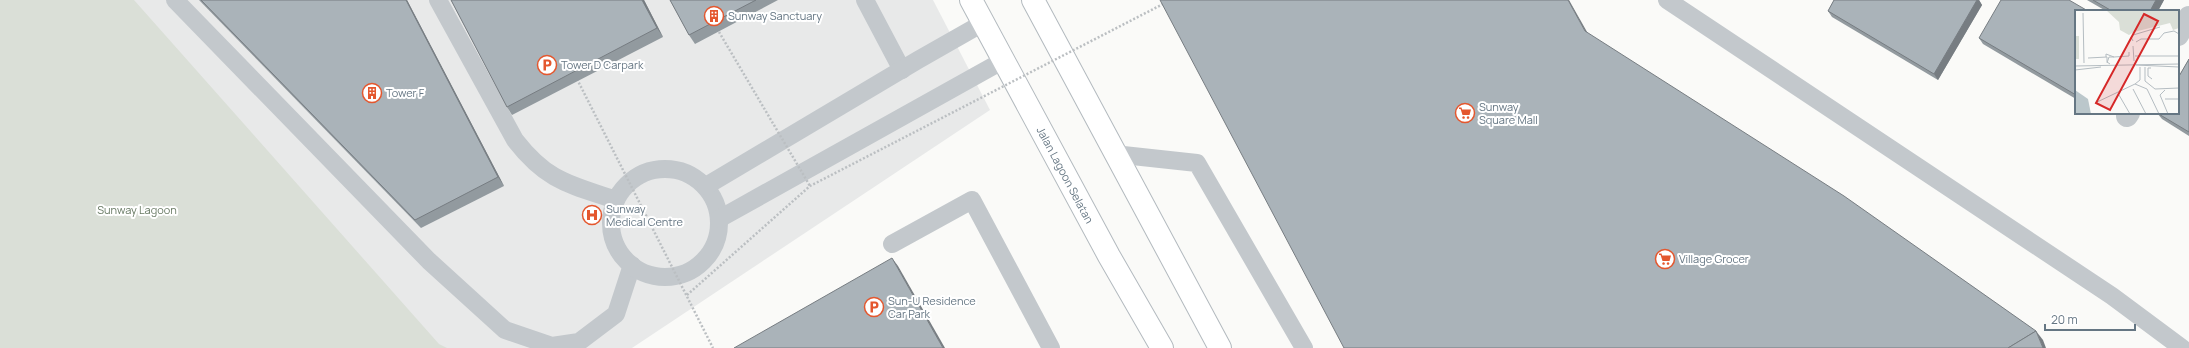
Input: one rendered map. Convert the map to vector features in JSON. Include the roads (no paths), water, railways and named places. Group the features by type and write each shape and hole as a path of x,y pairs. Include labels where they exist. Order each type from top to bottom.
{"main road":[{"name":"Jalan Lagoon Selatan","path":"971,0 1109,256 1162,348"},
{"path":"1038,3 1114,154 1220,348"}],"street":[{"path":"2179,33 2189,18"}],"lane":[{"path":"175,0 429,261 504,330 552,346 578,342 616,314 632,265"},
{"path":"438,0 515,140 531,160 550,175 566,183 616,200"},
{"path":"865,0 902,70"},
{"path":"1666,0 2112,296 2182,348"},
{"path":"706,186 983,23"},
{"path":"719,219 1004,60"},
{"path":"1114,154 1197,163 1304,348"},
{"path":"657,169 675,169 692,175 706,186 715,202 719,219 718,237 710,253 698,266 682,274 665,277 647,274 632,265 620,252 613,235 611,217 616,200 626,186 640,175 657,169"},
{"path":"892,244 972,200 1051,348"}],"place":[{"name":"Sunway Sanctuary","path":"714,16"},
{"name":"Tower D Carpark","path":"547,65"},
{"name":"Tower F","path":"372,93"},
{"name":"Sunway Square Mall","path":"1465,113"},
{"name":"Sunway Medical Centre","path":"592,215"},
{"name":"Village Grocer","path":"1665,259"},
{"name":"Sun-U Residence Car Park","path":"874,307"}],"park label":[{"name":"Sunway Lagoon","path":"137,210"}]}
